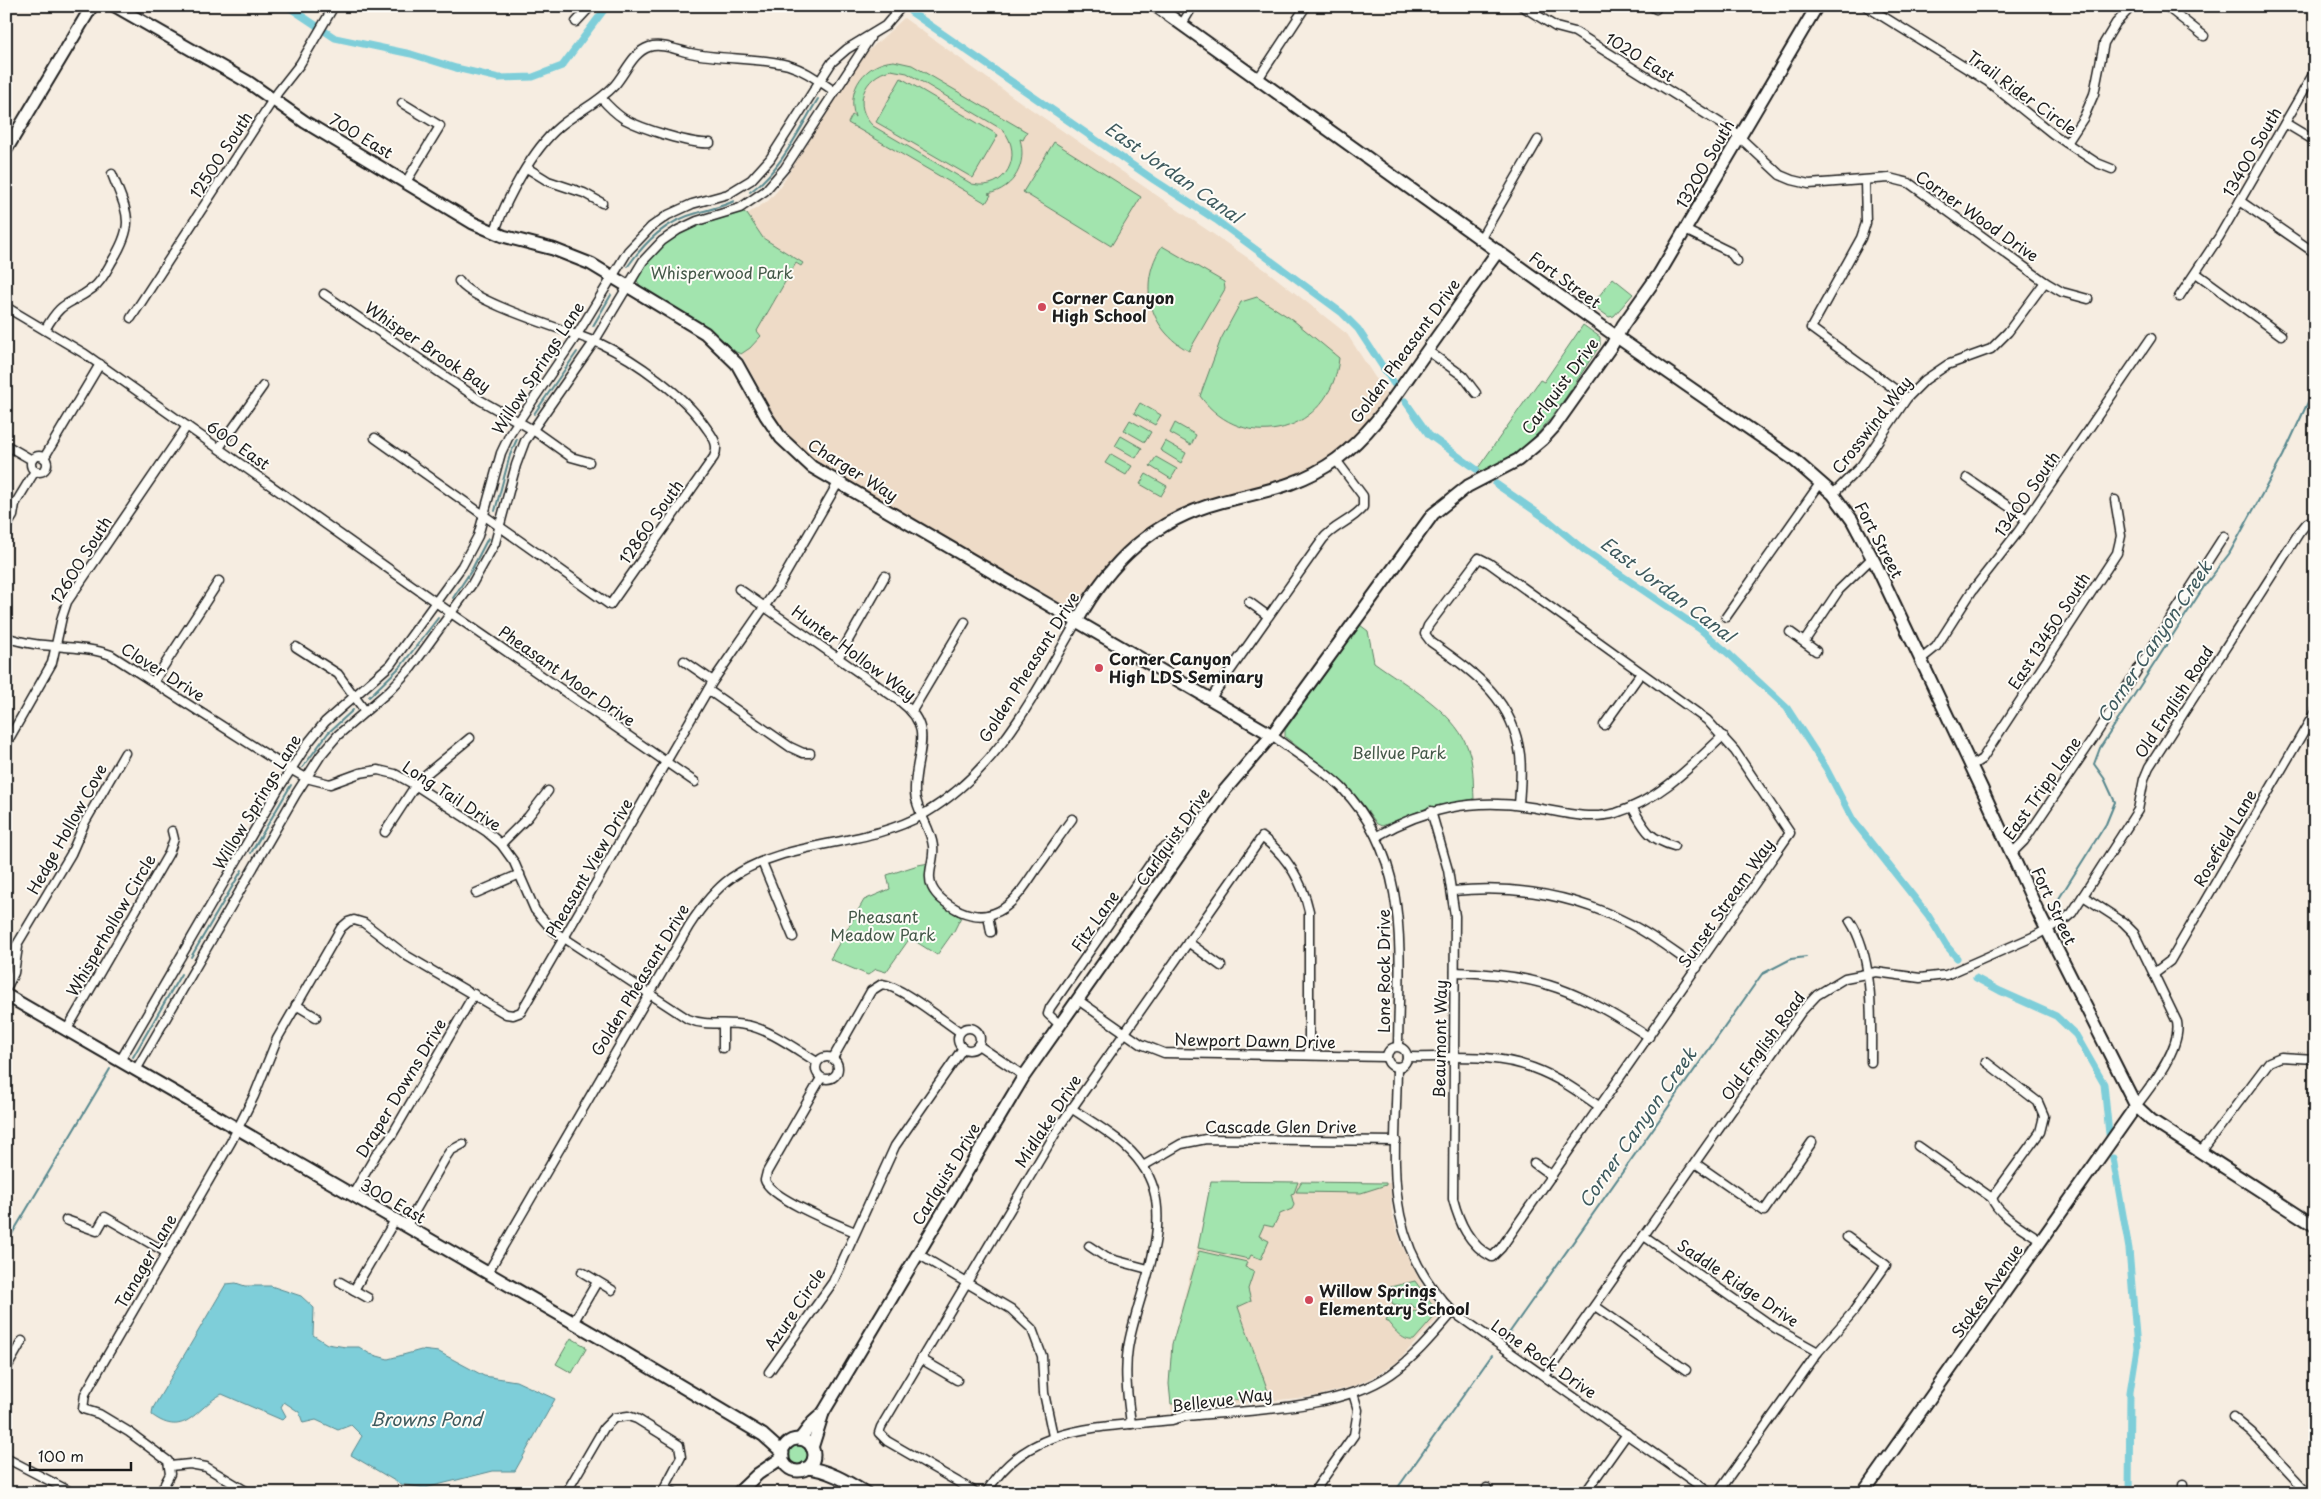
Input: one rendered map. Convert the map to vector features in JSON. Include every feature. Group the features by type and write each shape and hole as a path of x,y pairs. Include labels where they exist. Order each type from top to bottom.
{"street":[{"path":"6,150 92,6"},
{"name":"700 East","path":"114,6 274,99 305,122 473,223 494,233 567,254 607,273"},
{"name":"12500 South","path":"131,318 274,99 300,64 334,6"},
{"path":"576,22 591,6"},
{"name":"Willow Springs Lane","path":"120,1061 290,769 325,722 390,665 467,558 484,516 501,453 518,421 577,335 607,273 659,221 685,207 728,194 751,180 770,159 819,81 839,55 891,21 902,6"},
{"name":"Fort Street","path":"1156,6 1617,337 1770,443 1821,482 1833,494 1852,520 1872,558 1971,766 2046,930 2136,1106 2151,1120 2315,1226"},
{"path":"1182,24 1193,6"},
{"path":"1258,79 1306,6"},
{"name":"1020 East","path":"1522,6 1556,27 1574,32 1733,131 1740,138"},
{"name":"13200 South","path":"1617,337 1659,274 1817,6"},
{"name":"Trail Rider Circle","path":"1866,6 1997,87 2037,122 2097,163 2112,169"},
{"path":"2067,143 2092,100 2104,43 2116,23 2132,6"},
{"path":"2166,6 2204,36"},
{"name":"Willow Springs Lane","path":"136,1070 306,778 333,740 401,679 481,570 500,527 519,455 533,430 594,342 648,254 670,235 697,222 740,208 765,192 785,168 864,45 875,33"},
{"path":"494,233 508,197 527,168 558,128 601,98 621,78 638,53 654,46 714,57 781,64 803,71 834,92"},
{"name":"13400 South","path":"2179,297 2240,201 2315,71"},
{"path":"601,98 614,112 633,123 695,143 710,143"},
{"path":"402,103 440,126 406,182"},
{"path":"2285,123 2315,141"},
{"name":"Corner Wood Drive","path":"1740,138 1780,175 1792,180 1809,184 1888,178 1908,183 2045,282 2062,292 2088,299"},
{"path":"1481,238 1538,140"},
{"path":"527,168 548,181 584,193 602,203"},
{"path":"45,330 58,308 97,285 124,241 128,226 127,214 112,174"},
{"path":"1865,181 1866,223 1860,238 1811,328 1907,398"},
{"path":"2240,201 2315,253"},
{"path":"1685,230 1730,252 1737,261"},
{"name":"Golden Pheasant Drive","path":"487,1274 688,926 708,900 730,878 762,862 778,856 877,834 923,814 969,782 1003,745 1096,588 1110,571 1135,546 1155,531 1176,519 1204,508 1291,484 1336,460 1355,444 1377,421 1498,251"},
{"name":"Charger Way","path":"607,273 697,327 719,345 738,364 766,416 781,438 803,460 838,483 1077,621"},
{"path":"2196,273 2281,335"},
{"path":"459,281 472,293 594,342"},
{"name":"Crosswind Way","path":"1833,494 1861,466 1907,398 1926,380 1947,365 1991,349 2008,332 2045,282"},
{"name":"Whisper Brook Bay","path":"324,294 480,400 533,430 571,457 589,462"},
{"name":"600 East","path":"6,306 100,364 451,612"},
{"name":"Carlquist Drive","path":"813,1451 823,1414 1024,1076 1232,781 1272,735 1433,514 1456,494 1518,460 1543,439 1617,337"},
{"name":"13400 South","path":"1920,660 1936,647 1972,591 2027,519 2151,338"},
{"name":"12860 South","path":"500,527 610,605 714,457 717,449 715,440 686,403 623,356 594,342"},
{"path":"1428,351 1463,376 1476,393"},
{"path":"44,458 100,364"},
{"path":"219,448 263,386"},
{"name":"12600 South","path":"6,744 50,667 62,617 71,595 187,426"},
{"path":"375,438 500,527"},
{"path":"6,445 32,460"},
{"path":"36,456 44,458 47,462 46,468 36,471 31,465 32,460 36,456"},
{"path":"1211,698 1327,533 1355,516 1364,505 1363,496 1336,460"},
{"path":"6,511 15,504 36,471"},
{"path":"1967,478 2027,519"},
{"path":"1726,617 1821,482"},
{"name":"Pheasant View Drive","path":"237,1129 254,1096 274,1045 341,928 348,922 354,920 364,923 407,956 506,1014 519,1014 713,681 765,606 838,483"},
{"name":"East 13450 South","path":"1971,766 1983,756 2117,553 2122,536 2114,500"},
{"path":"6,527 13,516 15,504"},
{"name":"Old English Road","path":"1545,1376 1811,1000 1838,982 1866,973 1883,972 1920,978 1946,975 2046,930 2069,916 2138,810 2144,779 2149,767 2299,533 2307,523 2315,519"},
{"name":"East Tripp Lane","path":"2011,854 2024,841 2093,739 2224,536"},
{"name":"Sunset Stream Way","path":"1492,1257 1501,1248 1552,1176 1790,833 1723,736 1707,720 1489,563 1479,558 1428,626 1425,634 1431,642 1483,681 1507,713 1517,739 1520,755 1519,805"},
{"path":"1804,642 1839,590 1872,558"},
{"path":"838,658 885,576"},
{"path":"154,681 219,582"},
{"name":"Hunter Hollow Way","path":"739,589 912,711 918,720 922,732 915,794 933,846 930,879 936,894 963,912 988,915"},
{"path":"1249,602 1268,616"},
{"name":"Pheasant Moor Drive","path":"451,612 695,782"},
{"path":"1077,621 1272,735"},
{"path":"912,711 966,622"},
{"path":"1790,632 1816,651"},
{"name":"Clover Drive","path":"6,637 21,642 74,646 102,652 119,659 290,769"},
{"path":"296,647 335,672 365,711"},
{"path":"684,661 713,681"},
{"path":"1604,725 1641,673"},
{"path":"708,690 790,747 803,753 810,753"},
{"name":"Rosefield Lane","path":"2154,973 2170,961 2315,712"},
{"name":"Lone Rock Drive","path":"1272,735 1319,768 1341,787 1360,810 1376,836 1394,886 1399,921 1398,1046"},
{"path":"1376,836 1431,811 1477,803 1519,805 1589,816 1606,815 1632,807 1672,783 1723,736"},
{"path":"385,832 415,785 470,738"},
{"name":"Hedge Hollow Cove","path":"6,963 71,854 85,822 125,753"},
{"name":"Long Tail Drive","path":"290,769 306,778 330,784 360,773 378,770 395,774 415,785 487,832 501,844 510,855 520,874 526,893 535,910 545,923 564,939 682,1016 711,1024 753,1026 817,1062"},
{"path":"501,844 528,817 548,791"},
{"path":"1632,807 1647,833 1656,840 1674,846"},
{"name":"Beaumont Way","path":"1431,811 1453,891 1456,928 1453,1199 1465,1231 1480,1250 1492,1257"},
{"path":"991,932 988,915 1002,910 1014,901 1072,819"},
{"name":"Whisperhollow Circle","path":"66,1031 169,853 174,839 172,832"},
{"name":"Midlake Drive","path":"977,1493 887,1441 879,1433 966,1282 1071,1108 1262,837 1273,845 1290,865 1303,888 1308,905 1310,923 1309,1055"},
{"name":"Fitz Lane","path":"1060,1025 1048,1014 1050,1008 1160,850 1170,845 1181,853"},
{"path":"762,862 793,937"},
{"path":"476,893 520,874"},
{"path":"1453,891 1494,888 1522,890 1593,908 1641,930 1697,968"},
{"path":"2083,896 2123,922 2134,933 2178,1022 2178,1036 2174,1048 2148,1091 2136,1106"},
{"path":"1850,921 1860,939 1866,973 1871,1017 1871,1062"},
{"path":"1188,942 1221,966"},
{"name":"Hedge Hollow Cove","path":"6,989 14,974 18,945"},
{"path":"1455,972 1506,975 1549,984 1577,994 1604,1008 1649,1037"},
{"path":"833,1058 872,991 880,985 890,986 909,997 960,1032"},
{"name":"Draper Downs Drive","path":"352,1196 377,1153 392,1135 474,994"},
{"name":"300 East","path":"6,995 573,1322 763,1435 783,1455"},
{"name":"Newport Dawn Drive","path":"1078,1000 1148,1048 1164,1053 1387,1057"},
{"path":"296,1006 316,1017"},
{"path":"723,1024 723,1048"},
{"path":"965,1028 974,1029 980,1036 978,1045 971,1050 963,1048 958,1041 960,1032 965,1028"},
{"path":"978,1045 1024,1076"},
{"path":"1398,1046 1405,1050 1407,1056 1404,1064 1397,1067 1389,1064 1387,1057 1390,1049 1398,1046"},
{"name":"Azure Circle","path":"769,1372 832,1282 895,1146 963,1048"},
{"path":"1407,1056 1499,1060 1533,1068 1566,1084 1600,1107"},
{"path":"824,1057 833,1058 838,1066 836,1075 827,1079 821,1078 816,1071 817,1062 824,1057"},
{"path":"2201,1152 2269,1062 2280,1057 2315,1059"},
{"path":"1986,1062 1996,1072 2038,1102 2044,1116 2040,1132 1992,1198"},
{"name":"Lone Rock Drive","path":"1397,1067 1397,1205 1405,1238 1425,1278 1454,1312 1710,1493"},
{"path":"821,1078 767,1172 765,1182 772,1191 800,1207 855,1232"},
{"name":"Stokes Avenue","path":"1863,1493 2042,1242 2136,1106"},
{"path":"1071,1108 1121,1142 1143,1166 1156,1194 1158,1217 1156,1239 1130,1335 1126,1361 1131,1424"},
{"name":"Tanager Lane","path":"170,1466 165,1457 144,1445 129,1432 99,1414 83,1409 85,1394 237,1129"},
{"name":"Cascade Glen Drive","path":"1143,1166 1181,1144 1206,1139 1396,1141"},
{"path":"1695,1163 1764,1211 1812,1142"},
{"path":"406,1227 450,1151 463,1144"},
{"path":"1918,1146 1992,1198 1995,1205 2008,1217 2042,1242"},
{"path":"1534,1163 1552,1176"},
{"path":"66,1220 97,1231 105,1217 167,1253"},
{"path":"354,1290 395,1220"},
{"name":"Saddle Ridge Drive","path":"1644,1236 1775,1328 1818,1352"},
{"path":"1718,1493 1818,1352 1853,1312 1886,1265 1847,1237"},
{"path":"1088,1246 1107,1258 1148,1269"},
{"path":"918,1254 1019,1315 1032,1329 1042,1356 1046,1407 1053,1436"},
{"path":"582,1272 612,1290"},
{"path":"340,1282 368,1298"},
{"path":"573,1322 597,1282"},
{"path":"1595,1306 1686,1370"},
{"name":"Bellevue Way","path":"986,1493 1000,1472 1013,1459 1028,1448 1066,1432 1314,1402 1353,1393 1378,1382 1406,1362 1454,1312"},
{"path":"6,1369 22,1341"},
{"path":"921,1359 957,1380"},
{"path":"1314,1493 1354,1435 1358,1410 1353,1393"},
{"name":"Carlquist Drive","path":"795,1440 823,1414"},
{"path":"566,1493 604,1428 614,1418 628,1416 637,1419 676,1442 681,1449 680,1460 664,1490 675,1493"},
{"path":"2233,1417 2252,1433 2308,1493"},
{"path":"1586,1493 1627,1434"},
{"name":"300 East","path":"763,1435 795,1440"},
{"path":"738,1493 758,1474 783,1455 795,1440 807,1442 836,1475 866,1493"},
{"path":"806,1468 812,1463 813,1451"},
{"path":"783,1455 786,1464 792,1470"},
{"path":"6,1458 73,1493"},
{"path":"160,1493 170,1474 170,1466 190,1464 206,1467 250,1493"},
{"path":"747,1485 781,1470 817,1469 829,1475 836,1475"}],"shaded area":[{"name":"Corner Canyon High School","path":"904,18 1009,94 1267,271 1347,334 1387,396 1369,422 1336,452 1303,472 1249,490 1205,500 1156,523 1117,554 1098,576 1077,607 1071,609 828,469 806,453 778,423 741,354 750,348 761,336 756,332 796,263 801,266 803,263 763,238 747,214 768,201 778,190 864,55"},
{"name":"Willow Springs Elementary School","path":"1211,1181 1390,1183 1392,1213 1401,1244 1422,1285 1439,1307 1439,1317 1397,1362 1377,1375 1354,1386 1317,1396 1179,1410 1172,1416 1169,1384 1172,1344 1199,1241"}],"green space":[{"path":"894,61 912,65 1027,132 1023,140 1020,139 1022,157 1017,174 1012,181 997,191 988,194 991,195 986,203 848,123 852,115 855,117 853,97 860,79 874,67","holes":["891,70 907,73 1003,130 1012,150 1008,169 1002,177 984,185 972,184 873,126 863,110 862,101 867,85 881,73"]},
{"path":"901,78 998,135 973,178 876,122"},
{"path":"1054,142 1141,197 1111,246 1023,192"},
{"name":"Whisperwood Park","path":"742,211 747,214 763,238 803,263 801,266 796,263 757,331 761,336 750,348 741,354 736,352 706,326 641,287 636,279 646,262 671,240 705,223"},
{"path":"1162,246 1224,282 1225,289 1189,351 1175,342 1164,331 1156,319 1151,305 1150,275 1154,261"},
{"path":"1613,278 1633,294 1614,316 1609,317 1592,305"},
{"path":"1257,297 1293,320 1339,358 1333,383 1321,404 1304,419 1283,428 1261,430 1239,426 1218,415 1200,396 1221,339 1241,302"},
{"path":"1583,325 1600,337 1600,345 1565,398 1547,423 1525,446 1510,457 1482,471 1478,468 1540,380 1544,382"},
{"path":"1140,403 1161,415 1155,425 1134,413"},
{"path":"1130,420 1151,432 1145,442 1124,430"},
{"path":"1175,423 1196,435 1191,445 1170,433"},
{"path":"1121,436 1142,448 1136,458 1115,446"},
{"path":"1165,441 1186,453 1181,463 1160,450"},
{"path":"1111,454 1132,466 1126,475 1105,463"},
{"path":"1156,457 1177,469 1171,479 1150,466"},
{"path":"1146,474 1167,486 1161,496 1140,484"},
{"name":"Bellvue Park","path":"1360,625 1368,631 1374,662 1439,709 1460,733 1471,759 1474,799 1427,808 1382,826 1377,824 1342,781 1285,737 1285,730"},
{"name":"Pheasant Meadow Park","path":"929,863 927,874 929,890 938,902 961,917 954,931 937,955 910,938 886,972 876,969 868,975 830,959 864,900 890,889 887,875"},
{"path":"1211,1181 1298,1182 1294,1193 1291,1194 1294,1205 1292,1209 1280,1214 1273,1227 1264,1225 1259,1236 1269,1241 1261,1259 1251,1255 1249,1259 1198,1248"},
{"path":"1301,1182 1386,1183 1386,1185 1361,1193 1296,1192"},
{"path":"1199,1251 1247,1262 1245,1267 1254,1271 1248,1289 1251,1301 1238,1307 1268,1391 1265,1397 1182,1405 1179,1403 1171,1404 1169,1384 1172,1344"},
{"path":"1415,1281 1437,1311 1415,1308 1411,1304 1405,1307 1393,1305 1388,1290 1390,1287"},
{"path":"1393,1308 1405,1310 1409,1314 1414,1311 1436,1315 1414,1340 1410,1340 1398,1334 1386,1320"},
{"path":"571,1338 585,1346 586,1349 572,1373 556,1364"},
{"path":"799,1445 806,1448 809,1455 806,1462 799,1465 792,1462 789,1455 792,1448"}],"water":[{"name":"Browns Pond","path":"236,1283 245,1286 271,1286 301,1296 314,1308 313,1335 327,1344 359,1347 370,1354 388,1359 421,1350 439,1352 484,1376 516,1381 555,1399 515,1471 493,1471 425,1488 400,1484 351,1455 362,1436 351,1425 338,1430 316,1420 303,1423 299,1412 284,1402 281,1407 286,1416 282,1420 222,1394 182,1423 164,1422 152,1415 153,1408 226,1284"}],"waterway":[{"name":"East Jordan Canal","path":"287,6 335,38 411,54 456,68 499,78 533,77 562,66 607,6"},
{"name":"East Jordan Canal","path":"911,12 1154,180 1216,220 1342,313 1358,329 1394,384"},
{"path":"750,192 771,173 780,161 818,99"},
{"path":"628,266 642,248 666,227 686,217 734,201"},
{"path":"593,326 611,295"},
{"path":"534,414 577,352"},
{"name":"Corner Canyon Creek","path":"2053,908 2106,824 2115,802 2104,778 2094,764 2100,748 2205,585 2229,554 2283,456 2315,387"},
{"name":"East Jordan Canal","path":"1405,401 1429,435 1476,469"},
{"path":"495,511 510,455 517,439"},
{"name":"East Jordan Canal","path":"1496,484 1548,520 1584,550 1700,629 1787,708 1826,768 1853,820 1928,915 1946,945 1957,958"},
{"path":"453,598 471,571 488,538"},
{"path":"369,697 401,666 438,618"},
{"path":"303,767 328,733 353,710"},
{"path":"251,853 291,785"},
{"path":"191,957 242,870"},
{"name":"Corner Canyon Creek","path":"1507,1336 1762,974 1791,959 1806,957"},
{"path":"133,1057 181,974"},
{"name":"East Jordan Canal","path":"1976,978 2056,1016 2076,1035 2104,1084 2109,1134"},
{"path":"6,1244 110,1069"},
{"name":"East Jordan Canal","path":"2113,1158 2129,1249 2137,1348 2130,1392 2129,1493"},
{"name":"Corner Canyon Creek","path":"1394,1493 1492,1355"}],"place":[{"name":"Corner Canyon High School","path":"1042,307"},
{"name":"Corner Canyon High LDS Seminary","path":"1099,668"},
{"name":"Willow Springs Elementary School","path":"1309,1300"}]}
